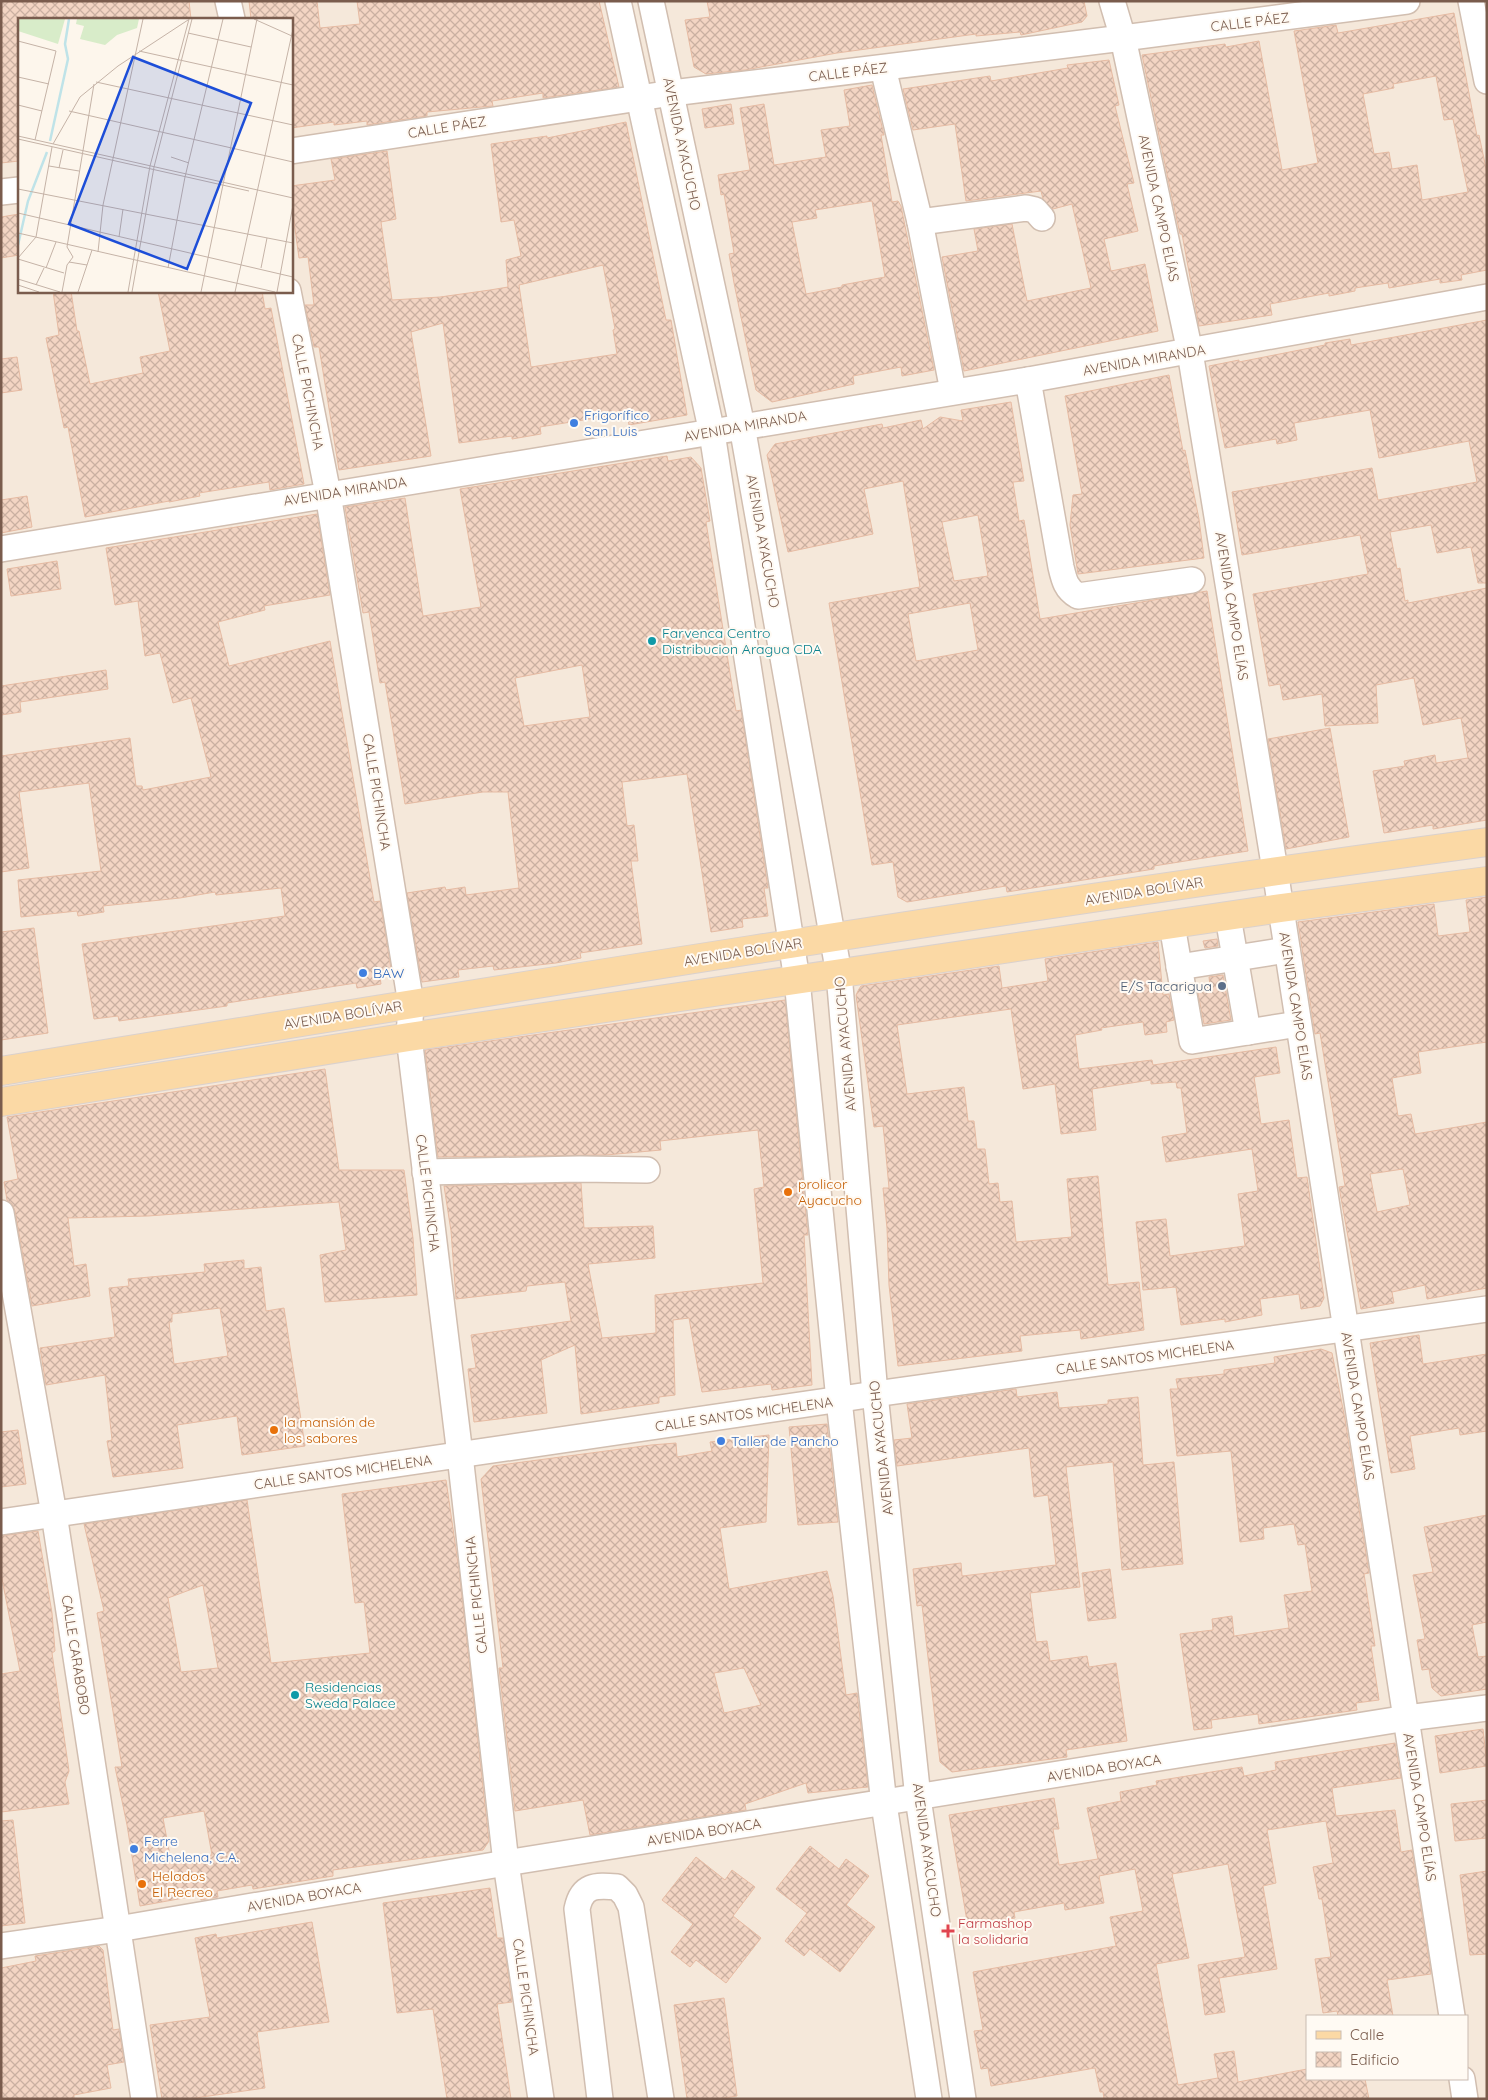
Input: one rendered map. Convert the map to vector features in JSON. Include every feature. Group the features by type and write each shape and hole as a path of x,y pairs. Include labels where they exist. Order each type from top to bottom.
{"main road":[{"name":"AVENIDA BOLÍVAR","path":"1,1071 791,944 1275,870 1487,842"},
{"path":"1,1102 409,1037 1281,908 1487,881"}],"street":[{"path":"228,1 232,18"},
{"path":"618,1 712,432 797,980 839,1400 884,1804 929,2099"},
{"name":"AVENIDA AYACUCHO","path":"651,1 742,426 834,938 839,974 875,1394 918,1798 963,2099"},
{"name":"AVENIDA CAMPO ELÍAS","path":"1112,1 1123,38 1190,352 1288,950 1452,2015"},
{"name":"CALLE PÁEZ","path":"292,151 672,93 1123,38 1406,1"},
{"path":"1471,1 1487,81"},
{"path":"883,68 920,222 953,391"},
{"path":"1,192 18,190"},
{"path":"920,222 1026,208 1035,210 1042,218"},
{"name":"CALLE PICHINCHA","path":"288,292 328,494 411,1004 409,1037 460,1455 506,1863 541,2099"},
{"name":"AVENIDA MIRANDA","path":"1,549 1028,380 1487,297"},
{"path":"1028,380 1061,567 1066,586 1070,592 1078,596 1192,580"},
{"path":"1228,916 1248,1032"},
{"path":"1172,925 1192,1041 1298,1024"},
{"path":"1179,968 1288,950"},
{"path":"426,1172 580,1169 647,1170"},
{"name":"CALLE CARABOBO","path":"1,1212 54,1514 144,2099"},
{"name":"CALLE SANTOS MICHELENA","path":"1,1522 875,1394 1487,1309"},
{"name":"AVENIDA BOYACA","path":"1,1946 1407,1718 1487,1708"},
{"path":"600,2099 576,1908 580,1897 590,1888 604,1886 617,1887 625,1895 631,1907 661,2099"},
{"path":"1462,2080 1465,2099"}],"shaded area":[{"path":"1,1 1487,1 1487,2099 1,2099"}],"building":[{"path":"1,1 189,1 191,18 18,18 18,161 1,163"},
{"path":"249,1 317,1 320,28 360,24 357,1 599,1 619,87 543,98 543,93 492,101 493,106 427,112 427,116 367,125 367,121 334,125 334,122 292,128 292,18 251,18"},
{"path":"707,1 1084,1 1087,16 1082,22 1021,35 1020,32 976,36 976,34 837,53 745,70 706,74 694,67 685,20 710,17"},
{"path":"1454,13 1477,136 1479,135 1487,173 1487,270 1461,275 1462,280 1440,283 1440,279 1389,288 1388,283 1355,288 1355,291 1329,296 1329,293 1270,304 1272,315 1199,326 1182,234 1180,234 1142,55 1225,44 1226,47 1259,41 1282,170 1318,163 1294,31 1336,25 1338,33","holes":["1436,76 1444,120 1453,119 1468,192 1422,200 1417,165 1392,169 1389,152 1374,154 1363,94 1394,88 1393,84"]},
{"path":"1109,60 1119,105 1115,106 1134,183 1127,184 1138,231 1104,239 1111,271 1145,264 1158,331 964,371 942,257 978,251 974,229 1012,224 1027,301 1091,288 1072,204 1053,209 1043,199 1041,191 966,201 955,124 913,130 903,89 990,76 991,81 1068,68 1067,65"},
{"path":"872,85 884,135 881,135 892,202 898,201 901,206 934,370 902,376 901,367 853,376 854,384 772,402 756,390 734,283 729,254 734,253 724,194 721,195 718,175 750,170 740,108 764,104 774,165 826,157 821,130 850,126 844,90","holes":["872,201 885,277 806,294 792,222 817,218 815,210"]},
{"path":"731,104 734,124 705,128 702,109"},
{"path":"626,122 666,320 671,320 687,415 629,425 627,413 540,427 541,434 512,439 512,436 459,443 443,323 411,332 431,456 339,470 319,347 314,347 305,305 314,305 308,257 299,258 292,215 292,186 335,180 331,159 387,151 396,219 381,222 392,300 440,297 508,287 506,260 521,256 514,220 501,222 491,144 547,136 547,138","holes":["603,265 615,329 613,330 617,354 531,367 519,285"]},
{"path":"18,214 18,255 1,258 1,217"},
{"path":"53,292 71,292 77,331 79,331 90,384 143,373 140,357 170,351 158,292 262,292 265,309 271,308 304,484 270,490 269,482 199,493 200,496 85,517 68,427 64,428 46,338 59,335"},
{"path":"1487,320 1487,583 1478,583 1471,547 1437,553 1431,525 1390,532 1397,569 1400,568 1405,601 1408,600 1408,603 1487,588 1487,820 1433,829 1433,825 1384,833 1373,771 1405,766 1404,761 1435,755 1436,763 1468,758 1461,718 1423,725 1414,678 1376,685 1378,723 1325,726 1322,694 1283,700 1280,684 1269,686 1253,594 1368,574 1360,535 1242,555 1232,492 1372,468 1378,500 1477,482 1469,441 1379,458 1370,410 1294,423 1297,440 1277,444 1276,439 1225,448 1209,366 1325,345 1325,343 1350,339 1351,345"},
{"path":"17,357 22,390 1,393 1,359"},
{"path":"1169,375 1183,451 1185,450 1199,519 1204,558 1078,574 1070,525 1073,495 1082,494 1065,396"},
{"path":"1011,402 1024,481 1013,482 1019,521 1024,520 1040,619 1207,591 1248,851 1154,866 1154,869 1007,892 1006,886 907,902 898,897 893,862 872,865 829,603 920,587 903,481 864,489 873,534 788,552 767,455 775,444 882,424 883,428 921,420 923,429 940,417 963,421 961,410","holes":["978,515 988,576 954,581 942,522","970,603 978,650 916,661 908,614"]},
{"path":"667,456 668,461 691,457 701,468 710,521 706,522 736,711 741,710 768,888 764,888 768,916 742,919 743,927 711,932 687,774 622,782 627,826 634,825 638,861 631,861 642,944 580,953 581,958 556,963 494,970 493,966 458,970 459,977 422,982 407,893 445,887 446,890 465,887 466,895 519,888 508,792 483,792 405,804 385,682 380,683 369,612 363,613 345,507 405,498 423,616 481,607 460,489","holes":["582,665 590,717 524,726 515,678"]},
{"path":"27,496 32,527 1,533 1,500"},
{"path":"317,514 330,595 264,606 265,610 218,622 229,666 330,641 374,902 380,901 392,975 380,977 381,984 357,988 356,983 227,1003 227,1006 119,1021 118,1016 94,1019 82,944 285,916 281,888 216,895 215,892 180,898 103,906 104,912 78,916 77,911 21,917 18,880 101,871 89,783 19,792 29,868 1,872 1,756 130,738 136,786 142,786 143,790 211,777 191,698 173,703 160,653 145,656 138,601 115,605 106,548"},
{"path":"57,561 61,589 11,596 7,569"},
{"path":"106,670 108,689 20,702 21,712 1,715 1,686"},
{"path":"1330,728 1349,837 1286,849 1268,739"},
{"path":"1487,897 1487,1042 1418,1052 1421,1073 1392,1078 1398,1116 1411,1114 1415,1134 1487,1122 1487,1288 1427,1299 1425,1285 1392,1292 1394,1303 1361,1309 1339,1187 1345,1186 1320,1033 1315,1034 1298,922 1434,904 1438,936 1470,932 1466,900","holes":["1403,1169 1410,1205 1377,1212 1370,1174"]},
{"path":"34,928 48,1033 1,1040 1,932"},
{"path":"1217,939 1218,946 1205,948 1203,941"},
{"path":"1158,942 1163,995 1169,994 1174,1020 1166,1022 1167,1032 1145,1035 1143,1022 1101,1028 1102,1030 1075,1035 1079,1069 1152,1060 1153,1065 1276,1047 1280,1073 1254,1077 1261,1124 1289,1120 1297,1178 1307,1177 1324,1298 1320,1306 1301,1309 1299,1294 1260,1299 1262,1315 1225,1322 1225,1319 1181,1325 1176,1287 1143,1290 1136,1222 1166,1219 1170,1256 1245,1246 1238,1194 1258,1191 1252,1149 1166,1162 1162,1137 1187,1133 1181,1088 1177,1088 1176,1082 1151,1084 1151,1080 1092,1089 1096,1130 1061,1134 1055,1084 1023,1089 1011,1009 897,1025 907,1094 964,1087 968,1121 974,1121 977,1149 985,1149 989,1184 998,1183 1000,1202 1012,1201 1016,1242 1072,1237 1067,1179 1098,1176 1108,1285 1139,1282 1144,1330 1081,1339 1080,1330 1020,1336 1022,1351 898,1366 889,1285 887,1228 883,1188 889,1188 885,1144 883,1126 874,1127 856,995 859,989 861,986 999,966 1002,988 1048,981 1045,959"},
{"path":"1223,975 1231,1020 1204,1024 1197,988 1210,986 1209,977"},
{"path":"785,1000 808,1235 804,1235 812,1385 772,1390 771,1384 702,1392 689,1318 673,1320 675,1395 659,1397 659,1403 581,1414 575,1345 541,1360 547,1413 474,1422 468,1369 476,1368 471,1335 571,1321 565,1282 527,1286 526,1291 456,1299 451,1231 444,1186 581,1183 584,1228 653,1226 655,1258 588,1264 602,1338 656,1333 655,1295 763,1283 754,1189 764,1187 758,1130 660,1141 661,1150 606,1155 438,1157 425,1050"},
{"path":"325,1069 339,1170 404,1170 413,1238 417,1295 325,1302 320,1255 346,1250 339,1202 148,1216 68,1218 74,1266 86,1264 90,1296 32,1306 15,1211 12,1204 7,1200 4,1182 18,1179 7,1117"},
{"path":"244,1260 244,1269 261,1267 266,1311 284,1308 305,1446 242,1455 237,1416 177,1425 183,1468 113,1477 107,1441 112,1440 105,1375 46,1385 40,1348 115,1337 109,1288 129,1286 128,1279 205,1272 204,1264","holes":["220,1308 228,1356 174,1364 169,1322 172,1322 172,1314"]},
{"path":"1419,1335 1423,1364 1487,1354 1487,1431 1460,1435 1459,1428 1410,1436 1415,1469 1391,1473 1370,1343"},
{"path":"1321,1349 1332,1353 1345,1419 1369,1573 1364,1574 1375,1646 1371,1646 1379,1700 1356,1703 1357,1710 1259,1724 1258,1714 1211,1720 1212,1728 1194,1730 1180,1634 1213,1630 1212,1619 1232,1616 1234,1636 1289,1628 1284,1595 1312,1591 1305,1544 1298,1545 1294,1524 1263,1528 1264,1539 1240,1542 1231,1451 1177,1456 1170,1389 1178,1389 1176,1379 1224,1374 1224,1370 1275,1363 1274,1357"},
{"path":"1016,1389 1017,1397 1057,1392 1059,1408 1108,1404 1108,1400 1138,1397 1143,1465 1174,1462 1183,1564 1122,1570 1113,1462 1066,1467 1080,1587 1030,1593 1036,1642 1047,1641 1050,1661 1087,1656 1089,1667 1116,1663 1127,1741 1066,1750 1067,1757 952,1772 940,1762 922,1605 917,1606 913,1569 961,1563 962,1576 1056,1565 1048,1495 1034,1497 1029,1448 897,1466 894,1440 912,1438 907,1404"},
{"path":"827,1424 838,1522 798,1525 789,1427"},
{"path":"18,1430 26,1484 1,1487 1,1432"},
{"path":"769,1435 766,1522 720,1528 729,1589 827,1571 833,1596 846,1695 857,1693 868,1787 808,1793 806,1783 745,1804 746,1810 590,1835 583,1800 515,1811 499,1668 503,1668 481,1479 493,1466 676,1443 677,1457 712,1451 710,1442","holes":["744,1668 761,1705 724,1713 714,1673"]},
{"path":"446,1480 459,1570 489,1841 483,1850 333,1870 333,1876 253,1889 252,1885 217,1891 218,1897 201,1900 200,1895 140,1906 127,1825 115,1767 122,1767 97,1613 104,1611 84,1524 247,1500 271,1663 370,1653 364,1602 355,1603 342,1494","holes":["203,1585 218,1668 181,1672 168,1598","204,1811 212,1855 171,1861 163,1818"]},
{"path":"1487,1515 1487,1622 1472,1625 1478,1657 1487,1656 1487,1689 1441,1696 1432,1688 1429,1669 1422,1670 1417,1640 1425,1639 1413,1575 1433,1572 1424,1527"},
{"path":"38,1531 52,1613 55,1651 52,1653 69,1771 65,1782 69,1804 1,1812 1,1674 20,1671 1,1574 1,1536"},
{"path":"1110,1569 1116,1618 1088,1621 1082,1573"},
{"path":"1483,1729 1487,1766 1440,1773 1435,1736"},
{"path":"1395,1743 1401,1778 1332,1788 1336,1816 1395,1810 1401,1852 1412,1850 1431,1974 1387,1980 1393,2015 1338,2015 1337,2011 1323,2013 1315,1959 1331,1957 1322,1899 1319,1899 1313,1867 1333,1863 1326,1821 1267,1830 1276,1883 1263,1886 1277,1969 1219,1978 1225,2012 1205,2015 1198,1965 1245,1957 1228,1864 1172,1874 1189,1958 1156,1964 1178,2085 1218,2078 1214,2054 1234,2051 1238,2082 1306,2069 1306,2080 1365,2080 1369,2099 1104,2099 1103,2092 1100,2092 1095,2068 991,2086 988,2068 981,2069 974,2031 983,2030 973,1972 1116,1946 1110,1917 1143,1911 1135,1869 1099,1876 1104,1903 1065,1910 1064,1903 1014,1912 1015,1918 968,1927 949,1815 1054,1798 1059,1829 1053,1829 1059,1865 1098,1859 1087,1808 1121,1801 1120,1792 1157,1785 1156,1781 1242,1767 1244,1776 1276,1770 1275,1762"},
{"path":"1487,1800 1487,1838 1455,1841 1451,1804"},
{"path":"13,1820 25,1923 1,1926 1,1821"},
{"path":"810,1846 839,1869 846,1859 869,1876 846,1905 875,1927 840,1972 810,1949 804,1956 785,1941 807,1913 776,1889"},
{"path":"696,1857 725,1880 732,1870 755,1887 733,1916 761,1938 726,1983 696,1960 690,1967 671,1952 693,1924 662,1900"},
{"path":"1487,1871 1487,1954 1470,1955 1460,1875"},
{"path":"490,1888 497,1938 503,1938 512,2002 497,2004 511,2099 447,2099 433,2009 397,2013 383,1903"},
{"path":"312,1922 329,2022 257,2032 265,2088 188,2099 162,2099 150,2025 210,2017 195,1938 216,1934 217,1938"},
{"path":"99,1946 103,1950 113,2030 119,2029 124,2062 107,2065 111,2088 74,2095 74,2099 1,2099 1,1968 36,1961 35,1956"},
{"path":"724,1998 737,2096 718,2099 687,2099 674,2005"}],"place":[{"name":"Frigorífico San Luis","path":"574,423"},
{"name":"Farvenca Centro Distribucion Aragua CDA","path":"652,641"},
{"name":"BAW","path":"363,973"},
{"name":"E/S Tacarigua","path":"1222,986"},
{"name":"prolicor Ayacucho","path":"788,1192"},
{"name":"la mansión de los sabores","path":"274,1430"},
{"name":"Taller de Pancho","path":"721,1441"},
{"name":"Residencias Sweda Palace","path":"295,1695"},
{"name":"Ferre Michelena, C.A.","path":"134,1849"},
{"name":"Helados El Recreo","path":"142,1884"},
{"name":"Farmashop la solidaria","path":"948,1931"}]}
